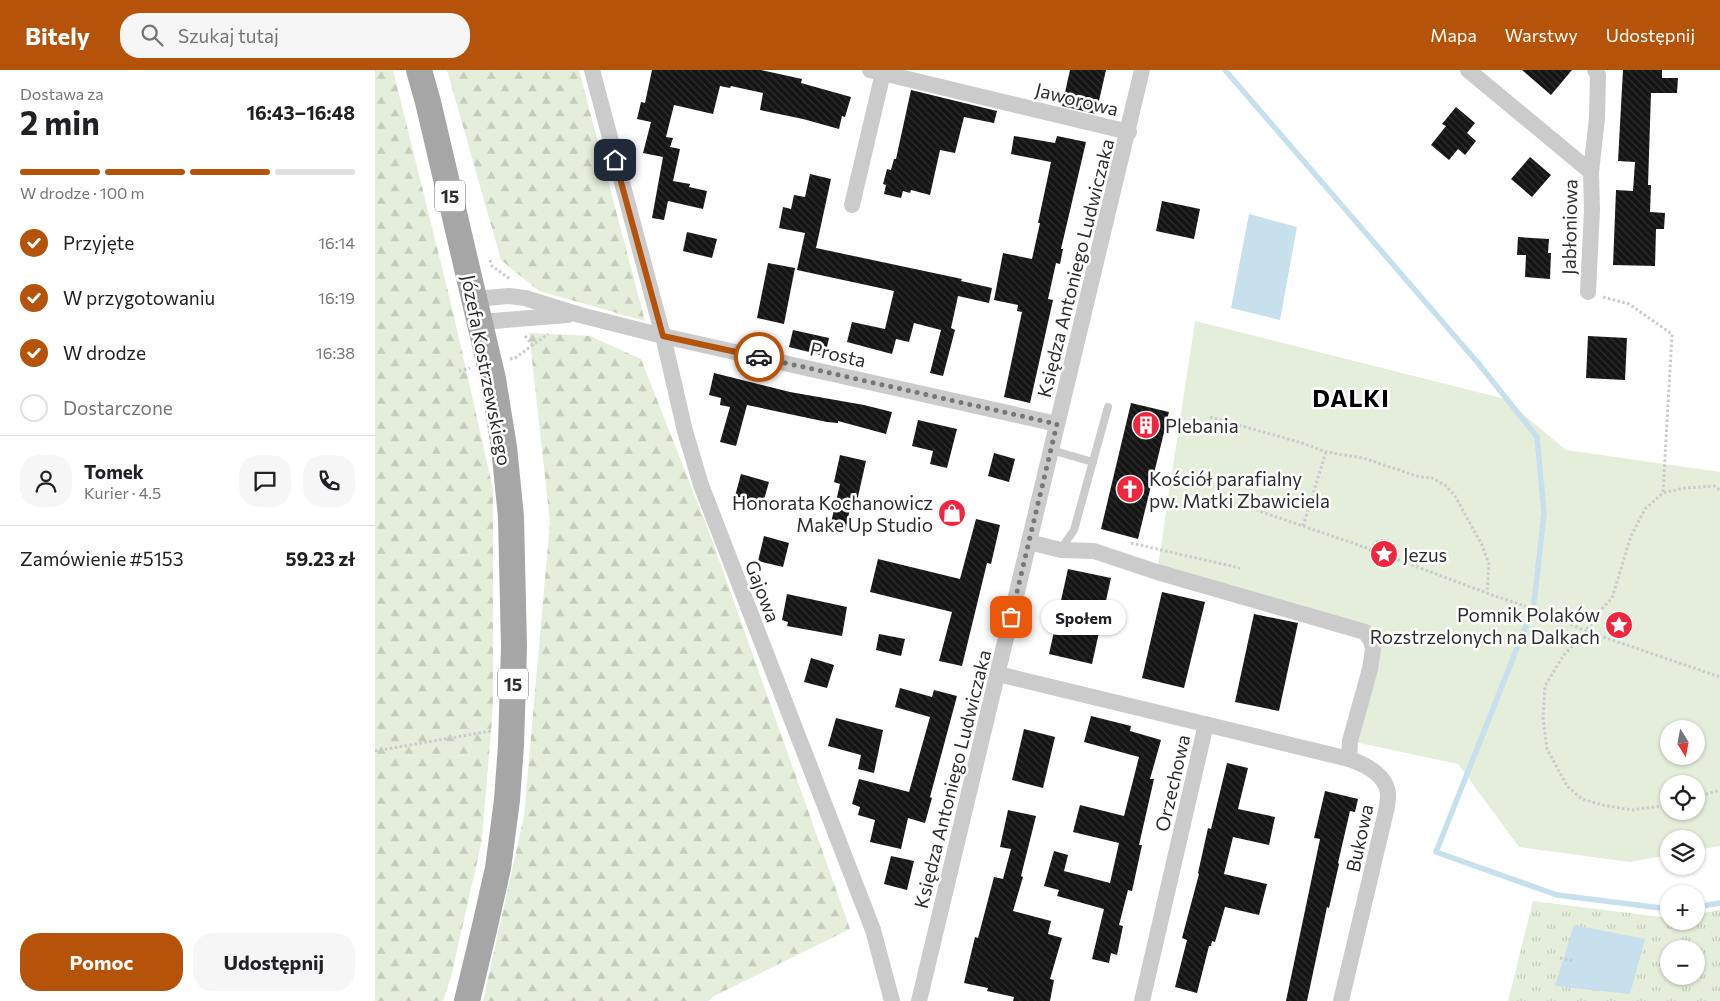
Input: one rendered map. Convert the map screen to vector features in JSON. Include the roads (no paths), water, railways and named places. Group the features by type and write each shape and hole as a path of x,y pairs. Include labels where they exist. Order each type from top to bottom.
{"main road":[{"name":"Józefa Kostrzewskiego","path":"419,70 429,102 490,364 504,447 511,518 514,620 511,736 503,833 484,930 467,1001"}],"street":[{"name":"Gajowa","path":"592,70 663,336 685,431 701,485 873,930 892,1001"},
{"name":"Księdza Antoniego Ludwiczaka","path":"919,1001 1129,132 1142,70"},
{"name":"Jabłoniowa","path":"1468,70 1591,172 1592,210 1587,292"},
{"path":"1591,172 1597,118 1598,82 1595,70"},
{"name":"Jaworowa","path":"877,71 1129,132"},
{"path":"852,204 877,71"},
{"name":"Prosta","path":"477,310 509,296 538,301 580,315 663,336 1057,424"},
{"name":"Prosta","path":"477,310 539,316 580,315"},
{"path":"1029,542 1061,550 1094,551 1157,572 1365,632 1371,641 1373,649 1370,669 1350,741 1349,759"},
{"name":"Orzechowa","path":"998,674 1206,724 1142,1001"},
{"name":"Bukowa","path":"1206,724 1360,762 1381,777 1388,793 1386,811 1341,1001"}],"lane":[{"path":"1061,550 1074,530 1108,407"},
{"path":"1051,450 1093,462"}],"water":[{"path":"1249,214 1297,227 1280,320 1231,308"},
{"path":"1574,925 1645,939 1630,994 1555,986"}],"waterway":[{"path":"1225,70 1478,363 1537,437 1544,513 1534,603"},
{"path":"1531,613 1436,852 1557,895 1660,908"},
{"path":"1705,906 1720,903"}],"place":[{"name":"Plebania","path":"1146,425"},
{"name":"Kościół parafialny pw. Matki Zbawiciela","path":"1130,489"},
{"name":"Honorata Kochanowicz Make Up Studio","path":"952,513"},
{"name":"Jezus","path":"1384,554"},
{"name":"Społem","path":"1011,617"},
{"name":"Pomnik Polaków Rozstrzelonych na Dalkach","path":"1619,625"}],"district":[{"name":"DALKI","path":"1351,397"}]}
